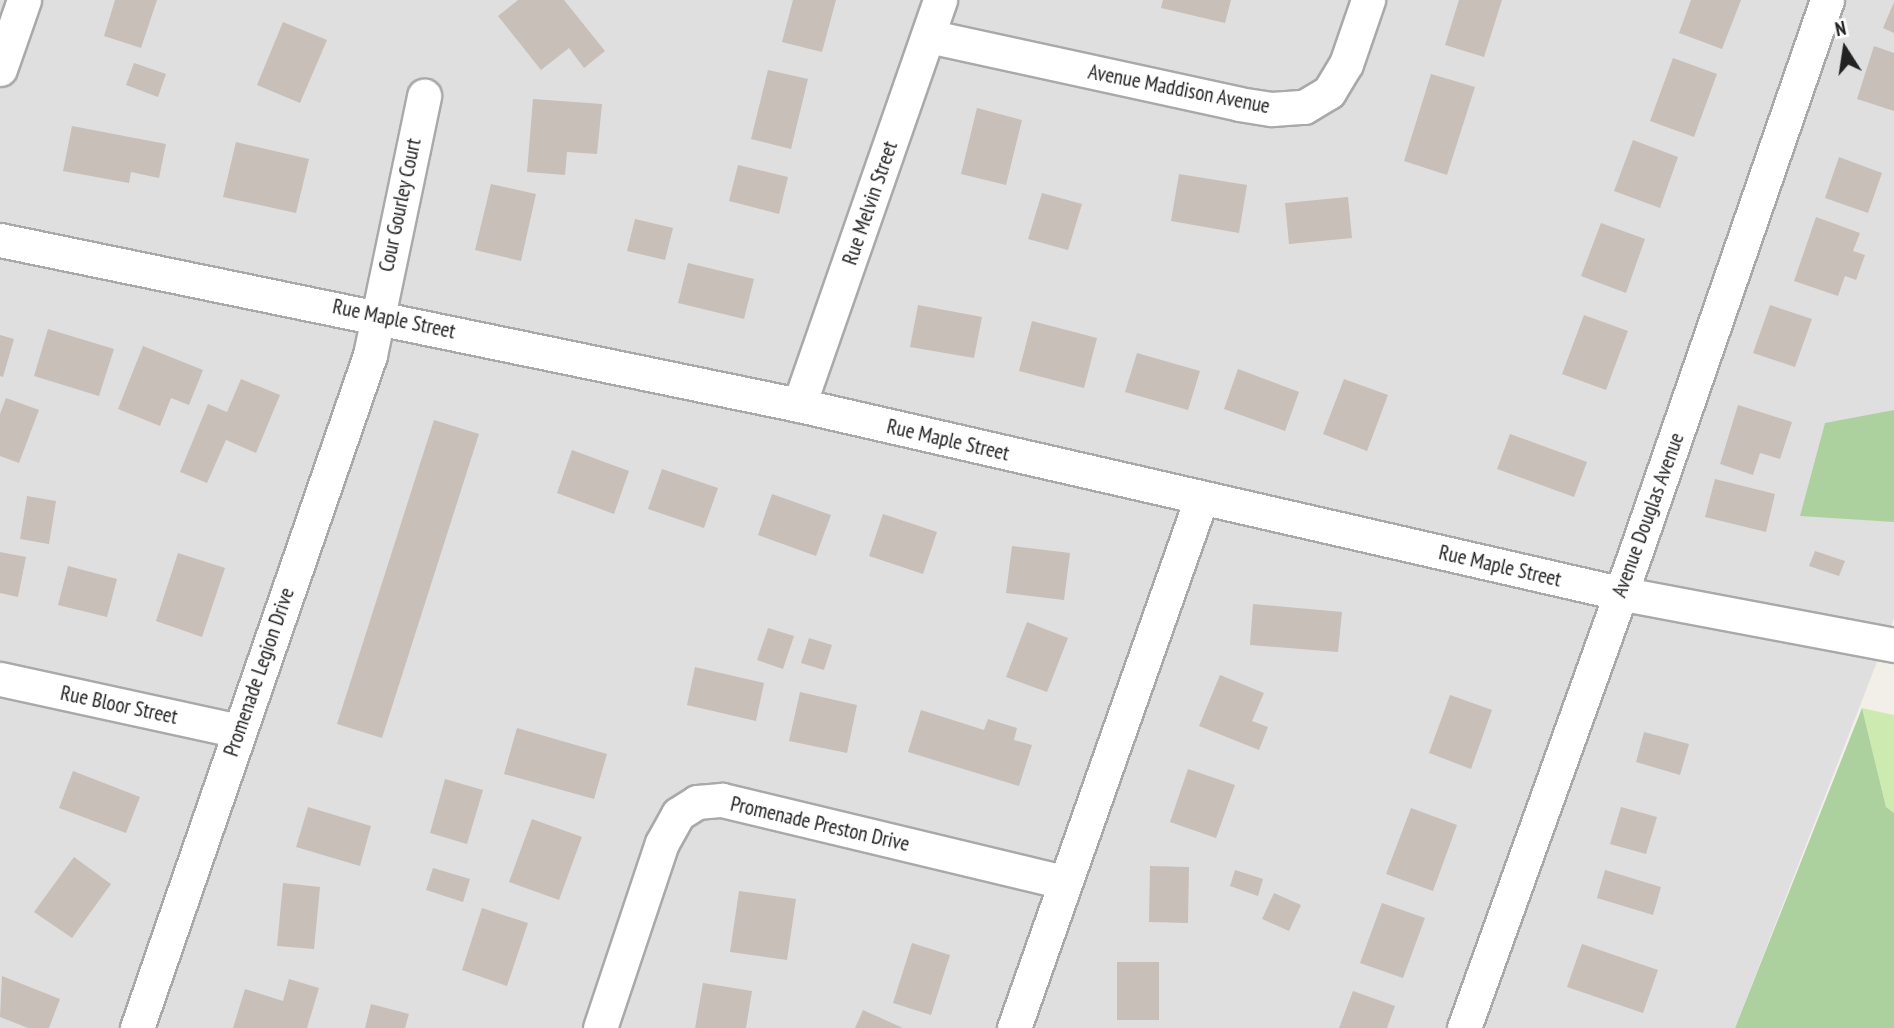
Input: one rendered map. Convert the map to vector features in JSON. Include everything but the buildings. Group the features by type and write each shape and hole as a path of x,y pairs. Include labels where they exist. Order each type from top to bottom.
{"street":[{"path":"0,69 24,0"},
{"name":"Rue Melvin Street","path":"799,405 940,0"},
{"name":"Avenue Maddison Avenue","path":"928,36 1240,104 1272,109 1304,107 1329,92 1346,64 1368,0"},
{"name":"Avenue Douglas Avenue","path":"1464,1028 1827,0"},
{"name":"Cour Gourley Court","path":"376,314 424,96"},
{"name":"Rue Maple Street","path":"0,240 376,314 799,405 1619,593 1894,645"},
{"name":"Promenade Legion Drive","path":"138,1028 238,731 370,355 376,314"},
{"path":"1014,1028 1201,499"},
{"name":"Rue Bloor Street","path":"0,680 238,731"},
{"name":"Promenade Preston Drive","path":"600,1028 662,843 678,814 697,802 722,800 1064,882"}],"shaded area":[{"path":"0,0 1894,0 1894,618 1735,1028 0,1028"}],"green space":[{"path":"1894,410 1894,522 1800,516 1825,423"},
{"path":"1862,708 1894,715 1894,813 1886,807"},
{"path":"1862,708 1886,807 1894,813 1894,1028 1735,1028"}]}
